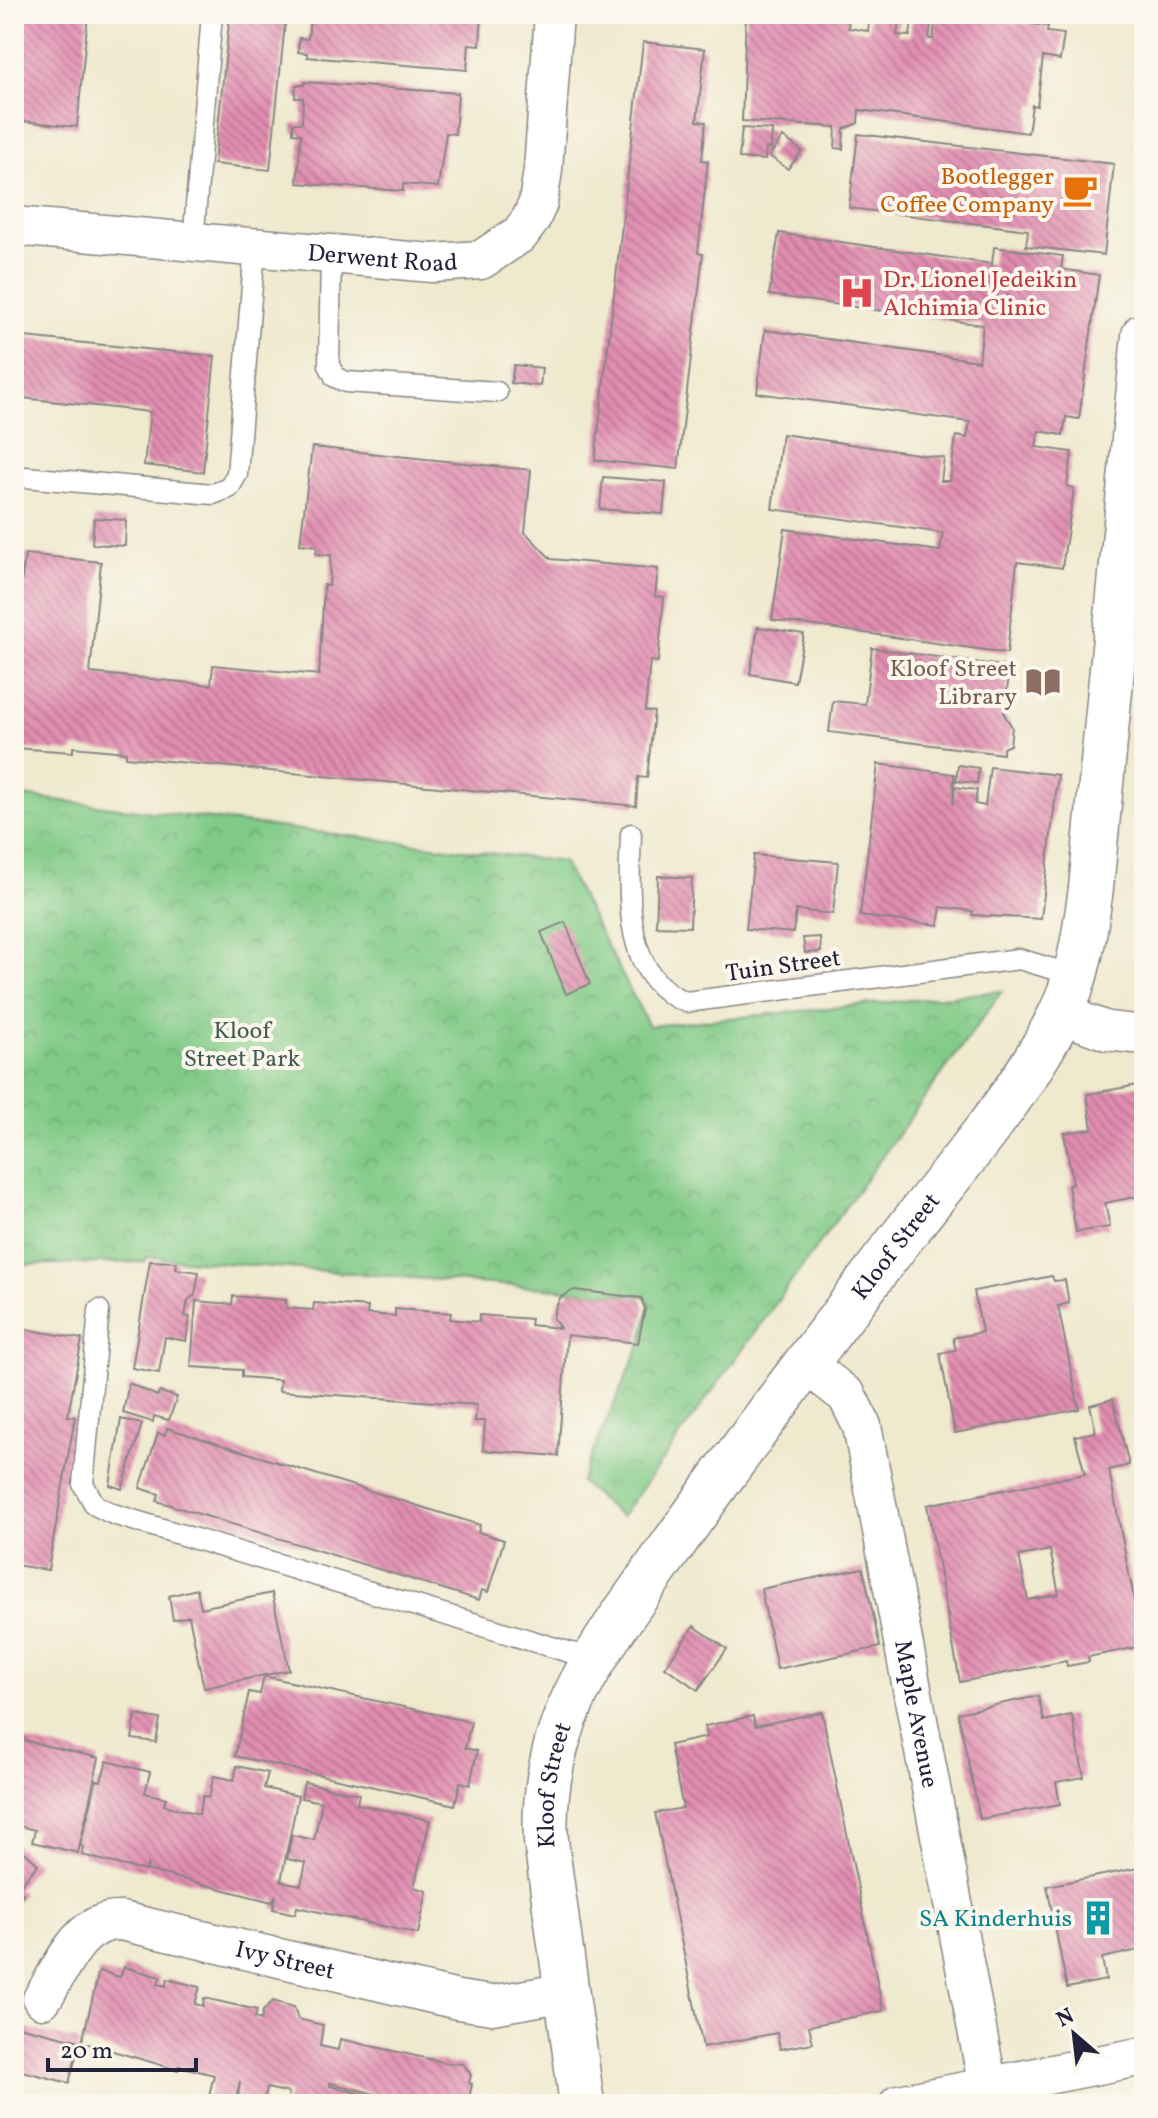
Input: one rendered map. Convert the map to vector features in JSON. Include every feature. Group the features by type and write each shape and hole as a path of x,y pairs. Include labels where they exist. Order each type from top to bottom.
{"street":[{"name":"Derwent Road","path":"14,226 432,263 466,262 497,252 520,234 538,203 554,14"},
{"name":"Kloof Street","path":"582,2104 544,1803 548,1765 559,1729 595,1660 665,1555 805,1363 1004,1105 1067,995 1091,888 1144,335"},
{"path":"1067,995 1107,1031 1144,1035"},
{"name":"Maple Avenue","path":"805,1363 847,1396 862,1426 988,2087"},
{"name":"Ivy Street","path":"42,1999 80,1937 106,1920 458,2000 492,2005 567,1992"},
{"path":"899,2104 1144,2056"}],"lane":[{"path":"193,242 212,14"},
{"path":"14,476 213,494 229,488 237,474 255,247"},
{"path":"331,254 329,365 335,377 346,382 497,392"},
{"name":"Tuin Street","path":"631,834 628,901 635,938 661,988 686,1002 1019,959 1067,995"},
{"path":"99,1310 83,1484 95,1505 113,1514 595,1660"}],"green space":[{"name":"Kloof Street Park","path":"14,795 563,862 649,1026 1002,991 621,1517 580,1482 642,1341 650,1306 645,1296 147,1257 144,1262 14,1265"}],"building":[{"path":"14,14 88,14 77,127 14,120"},
{"path":"230,14 286,14 270,170 214,164"},
{"path":"301,14 482,14 480,45 469,44 467,70 307,57 307,53 298,52 299,38 308,39 310,17 301,17"},
{"path":"746,14 849,14 848,28 868,31 870,14 900,14 897,35 910,36 912,20 918,14 928,14 932,18 929,39 933,39 936,14 1048,26 1047,32 1064,34 1060,60 1043,57 1037,106 1032,105 1028,133 859,110 858,123 844,129 843,149 835,148 836,127 742,121"},
{"path":"643,42 705,49 697,121 706,122 702,160 708,161 698,253 703,254 678,469 595,460"},
{"path":"305,82 458,93 455,134 446,133 438,187 403,184 403,191 297,183 301,134 293,133 293,123 302,123 303,98 295,98 296,85 304,85"},
{"path":"742,128 772,130 771,149 766,148 765,160 739,158"},
{"path":"858,134 1114,164 1104,255 1026,246 1028,230 849,208"},
{"path":"783,137 802,151 788,169 769,156"},
{"path":"779,233 992,264 994,247 1063,256 1061,269 1099,275 1079,419 1066,417 1063,435 1039,431 1036,447 1072,452 1067,486 1074,488 1062,568 1017,562 1007,653 772,620 785,529 940,551 943,533 772,509 782,434 944,458 941,481 950,481 956,436 967,438 970,422 757,393 765,330 979,361 983,325 769,295"},
{"path":"14,336 215,356 203,472 144,465 150,412 14,397"},
{"path":"514,365 542,368 540,386 511,383"},
{"path":"312,447 531,470 525,532 551,559 658,569 655,596 664,597 658,662 650,661 645,711 654,712 647,778 638,777 636,806 126,757 126,752 73,747 73,752 14,748 14,675 17,675 18,667 15,667 17,643 14,636 25,554 101,562 90,673 211,685 213,665 319,675 324,585 329,586 331,555 316,554 317,546 300,544"},
{"path":"603,477 666,482 663,514 600,509"},
{"path":"94,518 126,520 125,546 92,544"},
{"path":"758,627 804,634 795,682 750,674"},
{"path":"872,648 1010,667 1004,714 1012,727 1010,745 1003,748 1003,754 829,732 833,701 865,704"},
{"path":"878,764 954,774 953,805 955,787 977,790 975,804 985,806 990,767 1058,775 1041,919 972,915 973,911 941,907 938,925 860,916"},
{"path":"958,765 979,768 977,783 956,781"},
{"path":"754,855 838,862 833,914 796,910 793,933 746,929"},
{"path":"658,876 692,878 690,927 656,926"},
{"path":"565,922 590,984 566,994 541,932"},
{"path":"820,937 821,952 805,953 803,938"},
{"path":"1144,1084 1144,1195 1105,1203 1110,1227 1076,1232 1068,1185 1073,1184 1064,1133 1092,1129 1087,1094"},
{"path":"150,1261 177,1262 176,1269 199,1272 195,1295 188,1300 185,1316 190,1317 186,1341 165,1337 159,1373 132,1368"},
{"path":"1052,1276 1054,1281 1065,1280 1069,1303 1058,1306 1079,1409 955,1433 940,1353 956,1350 953,1338 982,1332 974,1291"},
{"path":"574,1290 641,1298 645,1308 638,1343 567,1335 558,1456 483,1450 485,1421 475,1421 477,1405 279,1391 280,1380 242,1377 242,1370 191,1367 196,1301 232,1304 233,1296 286,1300 286,1308 313,1310 314,1303 368,1307 367,1314 395,1316 395,1309 451,1313 450,1319 479,1322 479,1315 531,1319 530,1325 560,1328 553,1318 554,1312 560,1298"},
{"path":"14,1327 82,1339 68,1416 75,1417 48,1570 14,1565"},
{"path":"129,1383 157,1396 160,1392 177,1397 169,1420 154,1416 153,1422 123,1413"},
{"path":"1113,1399 1129,1465 1109,1470 1143,1646 1088,1657 1089,1662 1067,1666 1066,1661 960,1682 927,1505 1085,1474 1075,1436 1096,1432 1090,1405","holes":["1050,1550 1059,1594 1028,1600 1019,1556"]},
{"path":"121,1419 142,1424 122,1489 110,1485"},
{"path":"167,1428 480,1525 478,1532 504,1540 488,1592 482,1590 479,1600 157,1501 159,1494 140,1488 158,1433 165,1435"},
{"path":"863,1568 880,1647 777,1669 761,1589"},
{"path":"197,1589 201,1608 272,1593 289,1670 204,1688 189,1616 173,1620 169,1596"},
{"path":"694,1626 727,1649 698,1690 665,1667"},
{"path":"264,1676 471,1722 465,1748 477,1751 470,1785 460,1782 455,1805 235,1756 249,1692 260,1694"},
{"path":"1038,1696 1044,1721 1072,1715 1084,1777 1056,1782 1060,1804 980,1819 958,1713"},
{"path":"822,1712 883,2011 809,2026 813,2043 780,2049 777,2033 703,2047 655,1813 683,1808 670,1745 707,1737 705,1726 753,1716 755,1726"},
{"path":"136,1715 160,1719 156,1742 132,1739"},
{"path":"14,1738 99,1758 78,1853 32,1842 35,1830 15,1825 18,1813 14,1812"},
{"path":"107,1761 150,1772 145,1793 166,1798 164,1805 199,1814 203,1796 209,1797 214,1776 234,1780 237,1766 268,1773 264,1788 298,1796 281,1881 301,1885 306,1863 287,1859 292,1835 314,1840 322,1802 301,1798 304,1782 359,1794 357,1804 430,1820 414,1887 427,1891 418,1934 297,1907 295,1914 273,1909 276,1895 272,1902 147,1870 148,1863 145,1871 82,1855 83,1846 80,1846 97,1780 101,1781"},
{"path":"14,1843 38,1864 17,1889 23,1894 14,1905"},
{"name":"SA Kinderhuis","path":"1144,1867 1144,1949 1102,1958 1106,1980 1067,1988 1047,1886"},
{"path":"124,1967 160,1977 158,1984 166,1986 167,1979 200,1987 195,2004 203,2006 204,1998 257,2010 255,2018 261,2020 263,2011 273,2001 294,2007 298,2019 323,2025 320,2046 338,2050 340,2039 463,2064 471,2075 468,2104 305,2104 305,2097 303,2104 286,2104 289,2093 267,2088 263,2104 237,2104 240,2081 235,2104 207,2104 214,2075 179,2066 178,2070 82,2042 99,1971 120,1977","holes":["330,2083 391,2098 390,2101 330,2086"]},
{"path":"14,2025 80,2041 69,2083 14,2069"}],"place":[{"name":"Bootlegger Coffee Company","path":"1080,190"},
{"name":"Dr. Lionel Jedeikin Alchimia Clinic","path":"857,293"},
{"name":"Kloof Street Library","path":"1043,682"},
{"name":"SA Kinderhuis","path":"1098,1918"}]}
